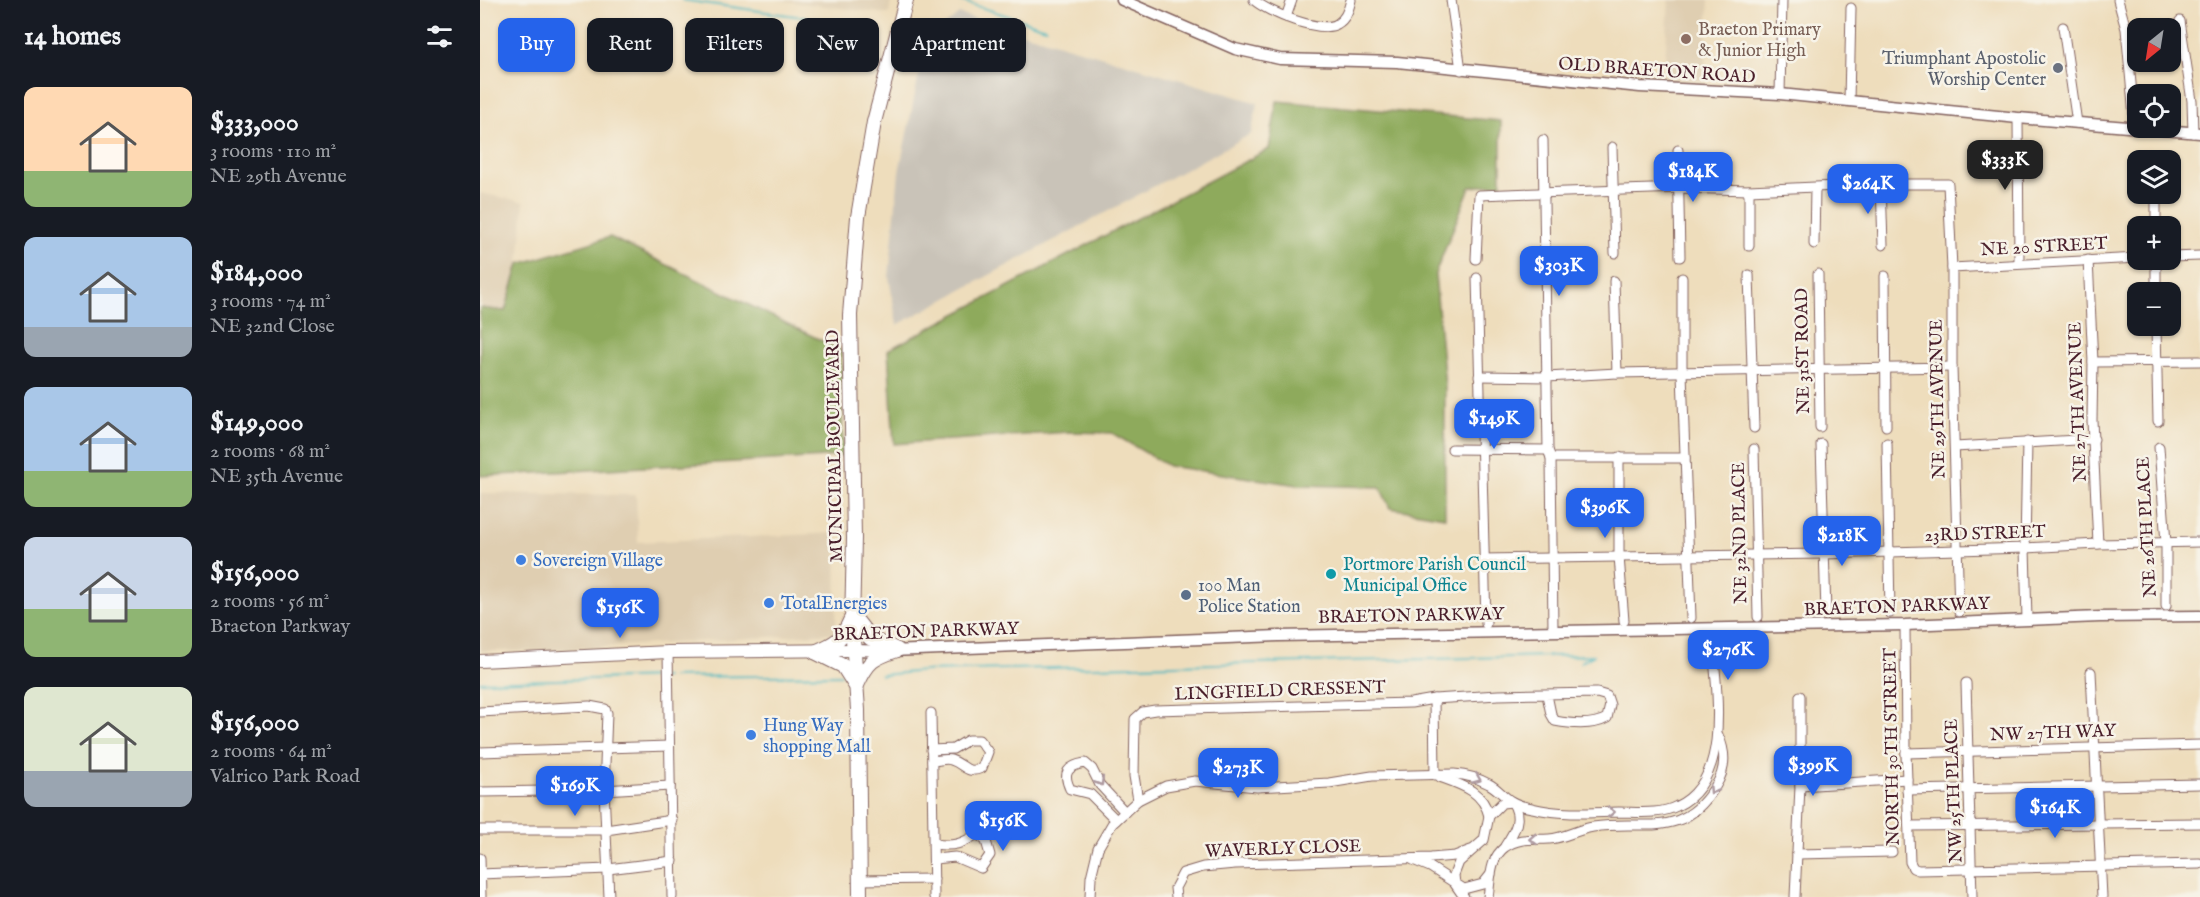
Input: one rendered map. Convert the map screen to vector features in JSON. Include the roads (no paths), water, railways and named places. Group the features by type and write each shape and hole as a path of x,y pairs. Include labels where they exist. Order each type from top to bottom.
{"main road":[{"name":"MUNICIPAL BOULEVARD","path":"860,897 853,615 854,538 850,346 854,258 858,217 874,122 906,0"},
{"path":"815,652 842,638 853,615 870,638 897,650"},
{"name":"BRAETON PARKWAY","path":"480,661 668,652 854,650"},
{"path":"856,687 869,662 877,656 897,650"},
{"path":"815,652 843,666 856,687"}],"street":[{"name":"OLD BRAETON ROAD","path":"1122,0 1235,49 1280,59 1397,62 1640,87 1780,94 2127,126"},
{"path":"1254,0 1263,7 1286,17 1312,25 1332,26 1338,24 1346,15 1351,0"},
{"path":"1286,17 1292,0"},
{"path":"1451,0 1461,70"},
{"path":"1780,94 1782,0"},
{"path":"2118,0 2126,29 2131,84"},
{"path":"1849,101 1851,8"},
{"path":"2063,27 2077,123"},
{"path":"2181,28 2197,133"},
{"path":"2018,118 2019,263"},
{"name":"OLD BRAETON ROAD","path":"2181,131 2197,133"},
{"path":"1543,140 1553,630"},
{"path":"1612,147 1615,253"},
{"path":"1678,150 1680,257"},
{"path":"1476,260 1479,195 1545,192 1680,188 1749,190 1881,184 1883,245"},
{"name":"NE 29TH AVENUE","path":"1881,184 1948,184 1952,268 1952,367 1959,612"},
{"path":"1814,244 1815,188"},
{"path":"1749,190 1749,246"},
{"path":"2181,257 2200,256"},
{"name":"NE 20 STREET","path":"1952,268 2127,258"},
{"name":"NE 27TH AVENUE","path":"2088,260 2097,544"},
{"name":"NE 31ST ROAD","path":"1818,274 1820,427"},
{"path":"1749,275 1754,428"},
{"path":"1885,276 1886,426"},
{"path":"1477,278 1486,624"},
{"path":"1682,278 1682,373 1691,618"},
{"path":"1614,281 1617,373"},
{"path":"2156,336 2158,421"},
{"path":"2093,362 2200,361"},
{"path":"1479,376 1547,377 1617,373 1952,367"},
{"path":"1955,447 2094,439"},
{"path":"2027,442 2025,549 2027,620"},
{"path":"1887,443 1890,613"},
{"path":"1821,444 1826,614"},
{"name":"NE 26TH PLACE","path":"2159,447 2166,543 2166,606"},
{"path":"1452,449 1685,458"},
{"name":"NE 32ND PLACE","path":"1754,449 1758,616"},
{"path":"1619,457 1619,556 1624,621"},
{"name":"23RD STREET","path":"1483,559 1957,551 2097,544 2200,542"},
{"name":"BRAETON PARKWAY","path":"854,650 1279,636 1905,625 2200,616"},
{"name":"NORTH 30TH STREET","path":"1905,625 1907,790 1910,862 1913,868 1918,870 2200,864"},
{"path":"1464,897 1455,884 1454,876 1459,862 1484,840 1489,816 1502,803 1512,802 1551,812 1637,812 1668,810 1687,801 1704,780 1712,764 1718,735 1711,629"},
{"path":"668,652 672,897"},
{"path":"2091,672 2102,897"},
{"name":"NW 25TH PLACE","path":"1966,683 1972,826 1972,897"},
{"name":"LINGFIELD CRESSENT","path":"1138,800 1134,776 1133,736 1135,719 1143,712 1411,703 1434,699 1498,695 1597,693 1607,696 1610,705 1607,718 1600,722 1555,721 1547,695"},
{"path":"1795,897 1800,786 1800,696"},
{"path":"1434,699 1435,775"},
{"path":"480,712 589,706 600,706 605,709 607,713 604,790 609,897"},
{"path":"931,713 935,844 934,897"},
{"path":"1504,848 1527,838 1566,836 1592,827 1665,824 1689,816 1708,797 1721,774 1725,755 1718,735"},
{"path":"931,750 953,749 968,740 979,740 988,753 982,768 974,771 965,769 951,760 932,761"},
{"name":"NW 27TH WAY","path":"1906,753 2200,745"},
{"path":"480,752 669,746"},
{"path":"1116,820 1090,795 1070,789 1067,783 1067,773 1072,765 1085,763 1092,769 1100,785 1125,812"},
{"path":"1090,897 1090,877 1098,848 1116,820 1138,800 1166,786 1195,781 1257,787 1329,783 1414,773 1467,775 1491,784 1512,802 1519,815 1516,828 1492,862 1488,897"},
{"path":"1435,775 1463,786 1480,796 1489,816"},
{"path":"1800,786 1907,779"},
{"path":"1907,790 2200,784"},
{"path":"480,792 604,790 670,786"},
{"path":"480,830 606,830 672,820"},
{"path":"1909,826 2200,823"},
{"path":"935,844 961,845 977,834 986,841 990,855 981,868 955,857 935,859"},
{"name":"WAVERLY CLOSE","path":"1176,897 1175,888 1183,873 1203,867 1411,859 1455,856 1471,850"},
{"path":"1797,854 1892,852"},
{"path":"480,858 481,897"},
{"name":"WAVERLY CLOSE","path":"1411,859 1435,870 1455,884"},
{"path":"481,874 608,869 672,861"},
{"path":"1455,884 1464,889 1483,884 1491,874"},
{"path":"860,880 934,879"}],"waterway":[{"path":"682,0 809,18"},
{"path":"958,0 1046,28"},
{"path":"881,675 925,671 1594,655 1581,662"},
{"path":"672,677 841,675"},
{"path":"480,682 666,677"}],"place":[{"name":"Braeton Primary & Junior High","path":"1686,39"},
{"name":"Triumphant Apostolic Worship Center","path":"2058,68"},
{"name":"Sovereign Village","path":"521,560"},
{"name":"Portmore Parish Council Municipal Office","path":"1331,574"},
{"name":"100 Man Police Station","path":"1186,595"},
{"name":"TotalEnergies","path":"769,603"},
{"name":"Hung Way shopping Mall","path":"751,735"}]}
